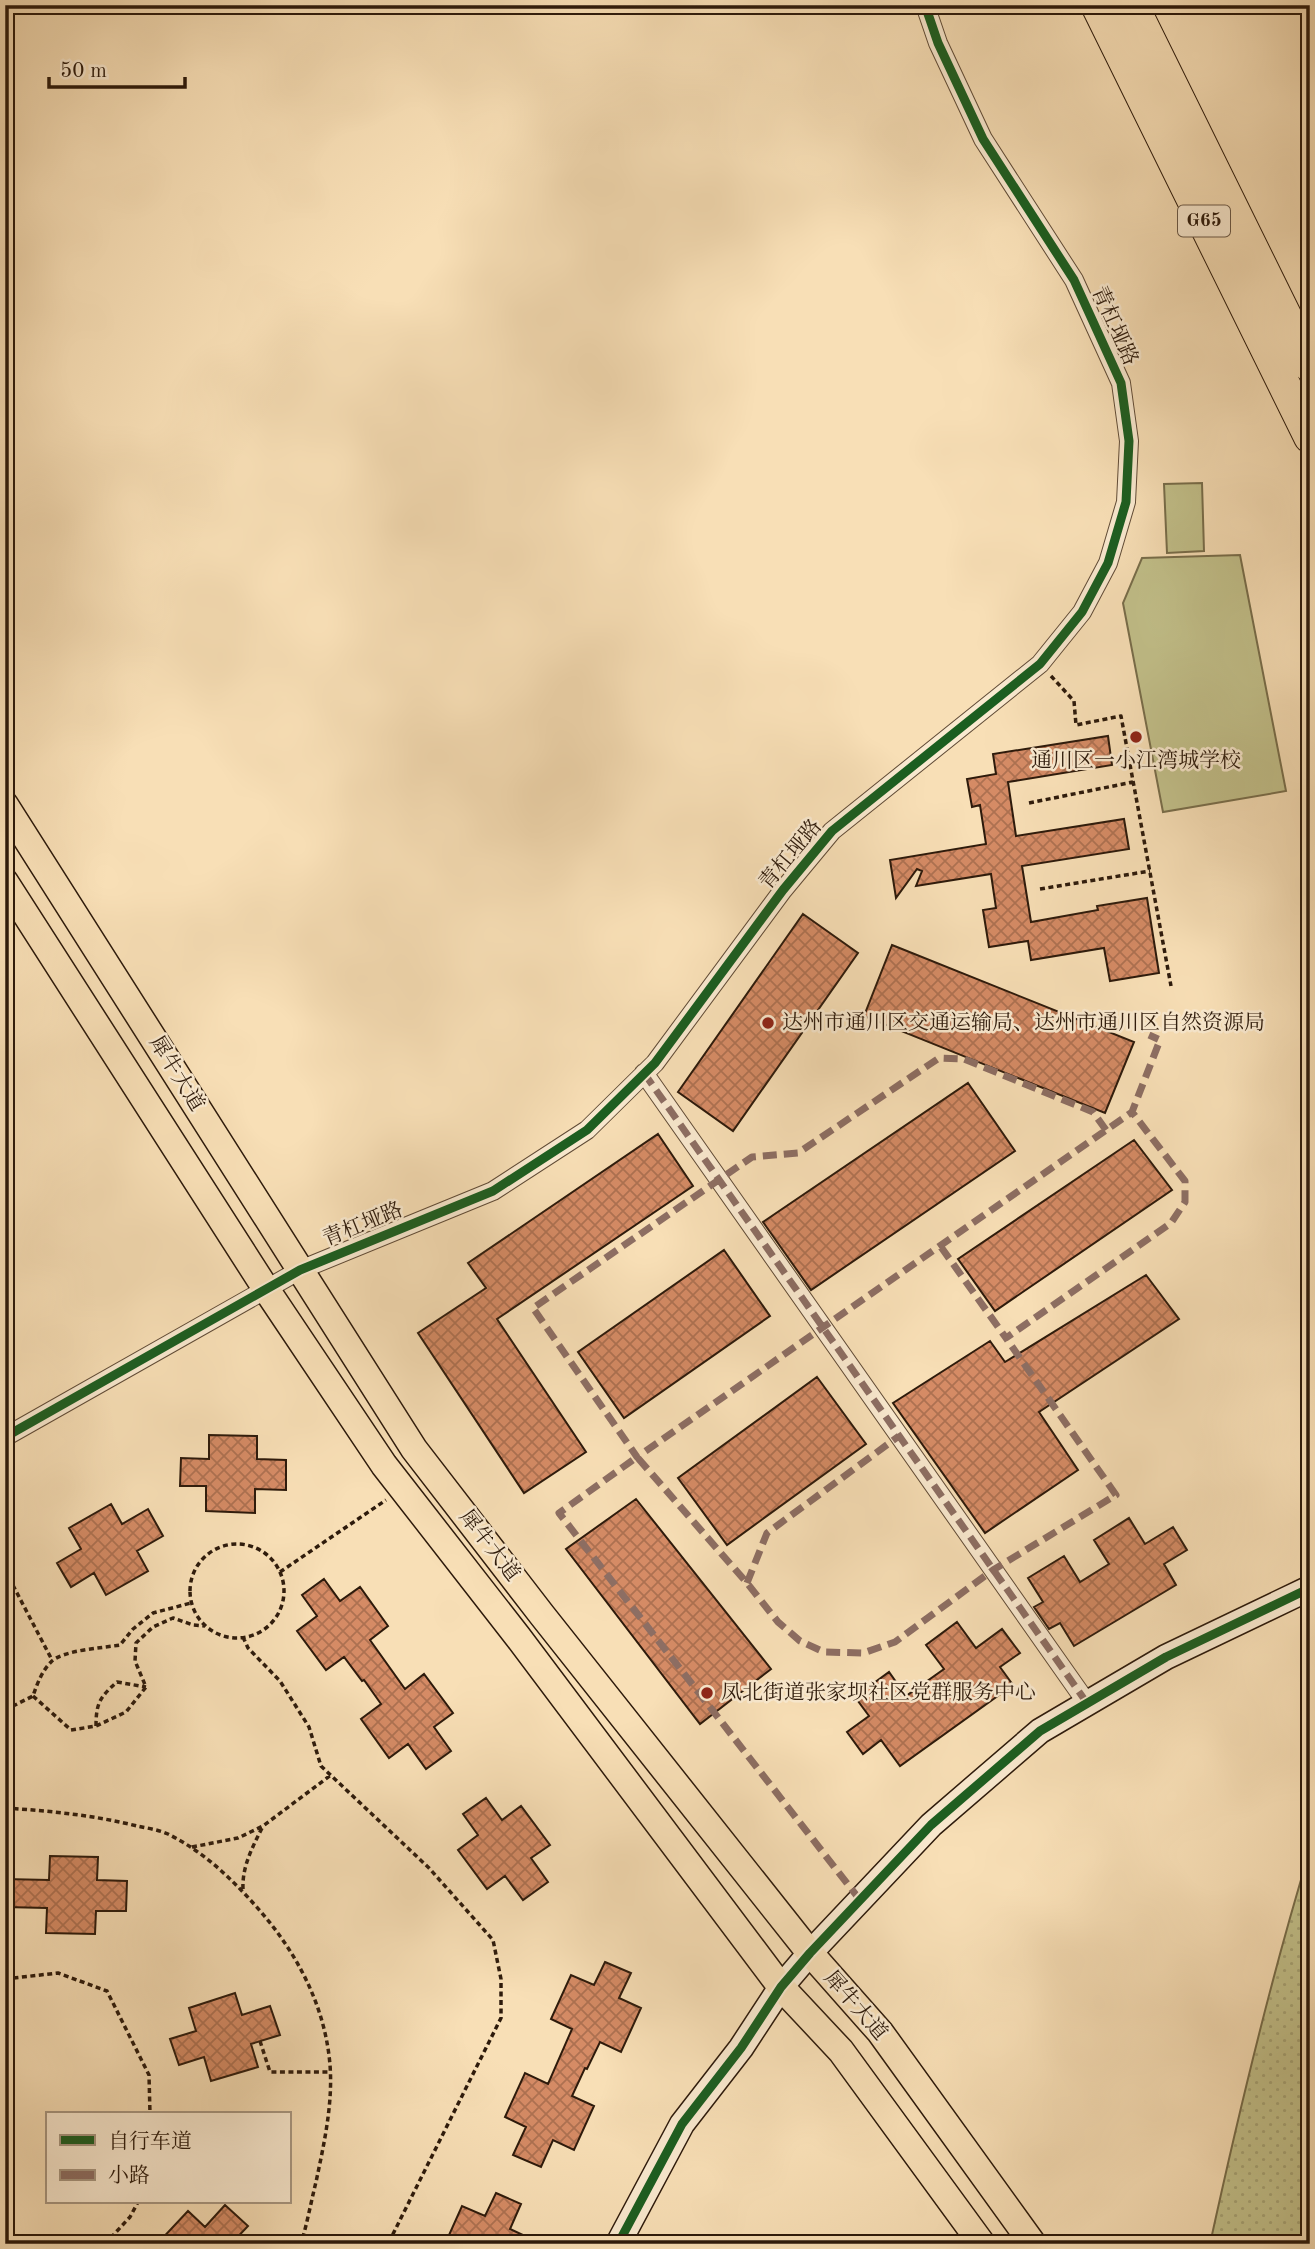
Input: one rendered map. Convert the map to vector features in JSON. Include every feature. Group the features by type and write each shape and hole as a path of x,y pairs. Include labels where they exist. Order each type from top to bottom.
{"highway":[{"name":"G65","path":"1097,5 1310,437"},
{"name":"G65","path":"1132,5 1310,366"}],"main road":[{"name":"犀牛大道","path":"5,805 414,1449 810,1953 880,2032 1032,2244"},
{"name":"犀牛大道","path":"5,882 266,1289 384,1465 518,1637 781,1987 841,2051 982,2244"}],"street":[{"name":"青杠垭路","path":"5,1437 300,1270 493,1191 587,1130 655,1063 783,890 832,831 1040,664 1082,612 1108,563 1126,502 1129,441 1121,383 1074,280 983,139 937,43 925,5"},
{"path":"644,1073 1087,1703"},
{"path":"618,2244 682,2124 741,2048 781,1987 932,1825 1040,1731 1166,1657 1310,1588"}],"path":[{"path":"1040,664 1073,701 1076,725 1121,716 1171,986"},
{"path":"1029,803 1133,782"},
{"path":"1040,889 1150,871"},
{"path":"280,1572 403,1488"},
{"path":"245,1544 260,1550 272,1559 280,1572 284,1587 282,1603 266,1628 252,1635 222,1636 205,1626 191,1603 189,1588 193,1573 201,1559 221,1547 245,1544"},
{"path":"5,1570 52,1660"},
{"path":"5,1710 33,1696 37,1682 52,1660 76,1651 120,1645 133,1629 153,1613 191,1603"},
{"path":"146,1687 135,1661 136,1643 153,1627 173,1618 205,1626"},
{"path":"243,1637 248,1648 280,1681 309,1727 321,1766 429,1868 493,1940 502,1979 500,2018 388,2244"},
{"path":"96,1726 96,1710 102,1696 117,1682 146,1687"},
{"path":"33,1696 71,1730 96,1726 126,1712 146,1687"},
{"path":"190,1847 238,1838 263,1826 331,1775"},
{"path":"5,1808 54,1811 111,1820 166,1833 203,1855 243,1891 271,1923 304,1973 322,2020 330,2072 329,2114 301,2244"},
{"path":"243,1891 242,1878 263,1826"},
{"path":"5,1979 58,1973 107,1991 149,2075 150,2112"},
{"path":"260,2041 271,2072 330,2072"},
{"path":"105,2244 130,2217 137,2204"}],"shaded area":[{"path":"1202,483 1204,551 1167,553 1164,484"},
{"path":"1240,555 1286,791 1163,812 1123,603 1142,558"},
{"path":"1310,1850 1310,2244 1210,2244 1256,2046"}],"building":[{"path":"1108,736 1112,765 1008,782 1016,836 1124,819 1129,849 1022,866 1031,922 1098,910 1097,906 1147,898 1159,973 1110,981 1104,948 1031,960 1028,941 989,947 983,910 996,908 991,874 916,886 922,871 917,869 896,898 890,860 986,844 980,805 972,807 967,779 996,774 993,754"},
{"name":"达州市通川区交通运输局、达州市通川区自然资源局","path":"803,914 858,953 733,1131 678,1092"},
{"path":"892,945 1134,1042 1105,1113 864,1016"},
{"path":"968,1083 1015,1151 811,1290 763,1222"},
{"path":"658,1134 693,1186 497,1319 586,1452 524,1493 418,1333 486,1288 468,1263"},
{"path":"1134,1140 1172,1190 995,1311 958,1259"},
{"path":"724,1250 770,1316 624,1418 578,1352"},
{"path":"1146,1275 1179,1319 1039,1412 1078,1470 985,1533 893,1403 990,1341 1005,1362"},
{"path":"817,1377 866,1444 727,1545 678,1478"},
{"path":"209,1435 257,1436 257,1459 286,1460 286,1490 255,1489 255,1513 206,1511 206,1486 180,1486 181,1458 209,1459"},
{"path":"636,1499 771,1669 700,1724 566,1549"},
{"path":"111,1504 122,1524 148,1509 163,1536 137,1551 148,1571 106,1595 94,1573 71,1587 57,1563 81,1549 69,1528"},
{"path":"1129,1518 1145,1544 1173,1527 1187,1550 1164,1564 1176,1585 1074,1646 1060,1623 1049,1629 1034,1607 1043,1602 1028,1578 1064,1556 1080,1582 1109,1564 1094,1540"},
{"path":"324,1579 340,1601 360,1587 388,1626 370,1640 405,1689 424,1674 453,1713 434,1727 451,1751 426,1769 408,1744 389,1758 361,1719 381,1704 364,1680 362,1681 344,1657 326,1670 297,1631 317,1616 302,1595"},
{"path":"957,1622 976,1648 1002,1629 1020,1653 1000,1667 1013,1685 900,1766 881,1740 863,1754 847,1732 869,1716 855,1697 889,1672 906,1696 944,1669 926,1645"},
{"path":"486,1798 502,1820 521,1806 550,1845 531,1858 548,1882 523,1900 505,1876 487,1889 458,1850 478,1835 463,1814"},
{"path":"50,1856 98,1857 97,1880 127,1881 126,1911 96,1911 95,1934 46,1933 47,1908 5,1907 5,1879 49,1880"},
{"path":"605,1962 631,1973 619,1998 641,2008 621,2052 600,2042 587,2069 585,2068 572,2096 594,2106 574,2150 553,2140 541,2167 513,2155 526,2127 505,2117 525,2073 548,2084 572,2029 551,2019 571,1975 594,1985"},
{"path":"235,1993 242,2015 270,2006 280,2035 251,2044 258,2067 211,2081 204,2057 179,2065 170,2039 196,2031 189,2008"},
{"path":"496,2193 521,2204 510,2229 542,2244 445,2244 462,2206 485,2216"},
{"path":"225,2205 248,2226 231,2244 157,2244 188,2211 205,2227"}],"marked path":[{"path":"1106,1130 1093,1112 964,1059 939,1058 798,1153 752,1157 533,1308 637,1457 1132,1112 1160,1040 1149,1035"},
{"path":"644,1073 1087,1703"},
{"path":"941,1247 1006,1338 1171,1223 1185,1202 1185,1181 1132,1112"},
{"path":"860,1900 559,1513 637,1457 778,1622 800,1641 824,1652 863,1653 895,1642 993,1570 1116,1495 1006,1338"},
{"path":"747,1583 767,1533 899,1436"}],"cycle path":[{"path":"5,1437 300,1270 493,1191 587,1130 655,1063 783,890 832,831 1040,664 1082,612 1108,563 1126,502 1129,441 1121,383 1074,280 983,139 938,43 925,5"},
{"path":"618,2244 682,2124 741,2048 781,1987 931,1825 1040,1731 1166,1657 1310,1588"}],"place":[{"name":"通川区一小江湾城学校","path":"1136,737"},
{"name":"达州市通川区交通运输局、达州市通川区自然资源局","path":"768,1023"},
{"name":"凤北街道张家坝社区党群服务中心","path":"707,1693"}]}
